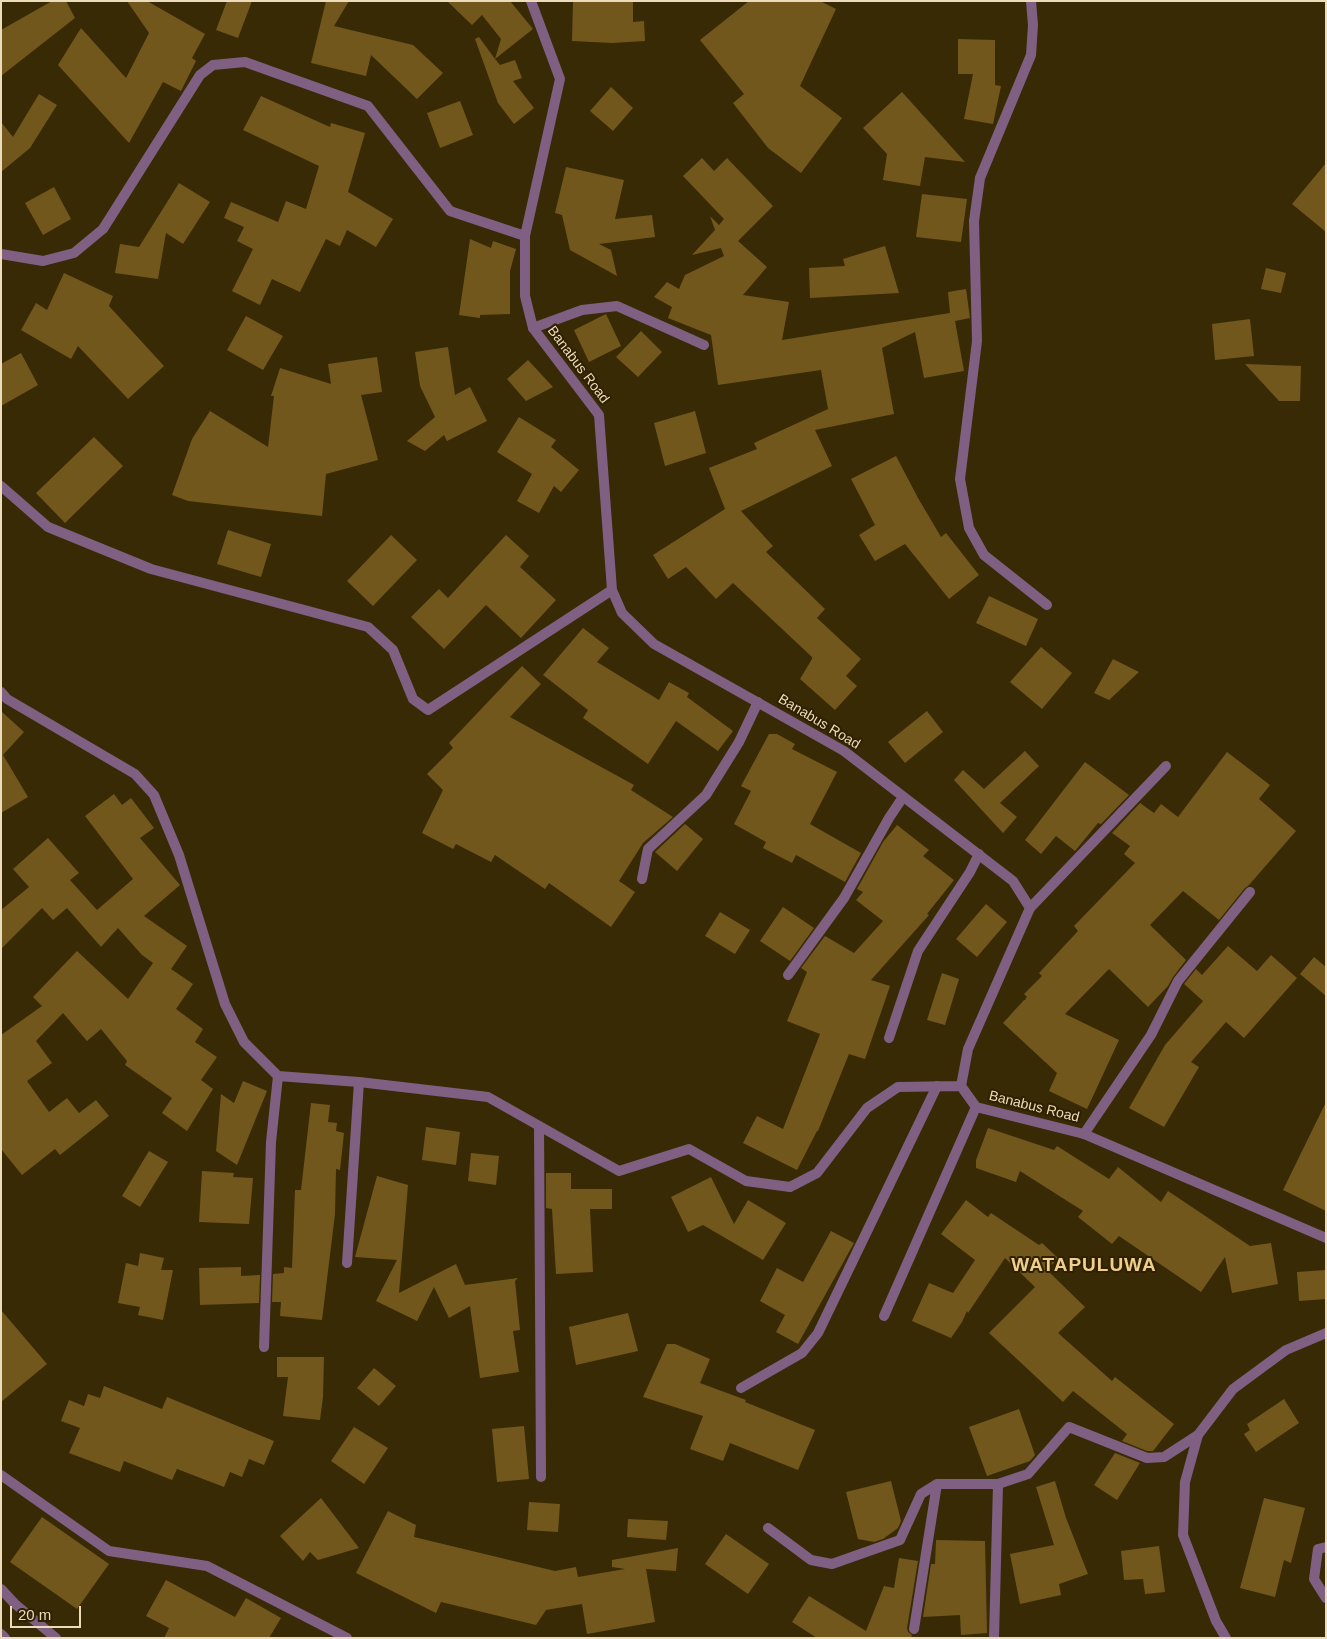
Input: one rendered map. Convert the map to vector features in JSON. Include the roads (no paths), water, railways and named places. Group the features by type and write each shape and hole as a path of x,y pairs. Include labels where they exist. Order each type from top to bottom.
{"street":[{"name":"Banabus Road","path":"531,1 560,79 525,236 524,296 533,328 599,415 612,590 622,613 654,644 844,751 1013,881 1030,908"},
{"path":"1031,1 1033,25 1031,55 980,178 974,221 977,341 960,479 969,528 984,556 1047,605"},
{"path":"1,254 43,261 74,253 103,229 200,75 213,66 245,62 368,106 450,211 525,236"},
{"path":"533,328 582,310 617,306 704,345"},
{"path":"1,486 48,527 151,570 368,627 393,650 413,699 428,710 612,590"},
{"path":"1,692 7,699 135,774 154,795 179,855 225,1004 244,1042 278,1076 360,1082 488,1097 619,1171 689,1150 746,1181 790,1187 817,1173 867,1108 898,1087 961,1086 968,1049 1030,908 1166,766"},
{"path":"642,878 648,849 706,795 739,742 758,702"},
{"path":"788,975 844,898 903,797"},
{"path":"889,1038 918,951 970,872 979,854"},
{"path":"1084,1134 1151,1036 1178,981 1250,892"},
{"path":"264,1347 271,1142 278,1076"},
{"path":"347,1263 360,1082"},
{"path":"741,1388 802,1353 818,1333 936,1086"},
{"name":"Banabus Road","path":"961,1086 976,1107 1084,1134 1326,1238"},
{"path":"884,1316 976,1107"},
{"path":"539,1126 541,1477"},
{"path":"768,1528 811,1560 832,1564 900,1540 921,1494 936,1484 998,1484 1028,1474 1069,1427 1147,1458 1164,1457 1198,1435 1234,1389 1286,1350 1326,1333"},
{"path":"1198,1435 1185,1482 1183,1535 1216,1621 1226,1638"},
{"path":"1,1475 109,1552 207,1566 347,1638"},
{"path":"914,1629 936,1484"},
{"path":"994,1638 998,1484"},
{"path":"1326,1547 1318,1549 1314,1579 1326,1598"},
{"path":"1,1589 15,1604 56,1638"},
{"path":"1216,1621 1217,1638"},
{"path":"1,1634 5,1638"}],"district":[{"name":"WATAPULUWA","path":"1084,1266"}]}
